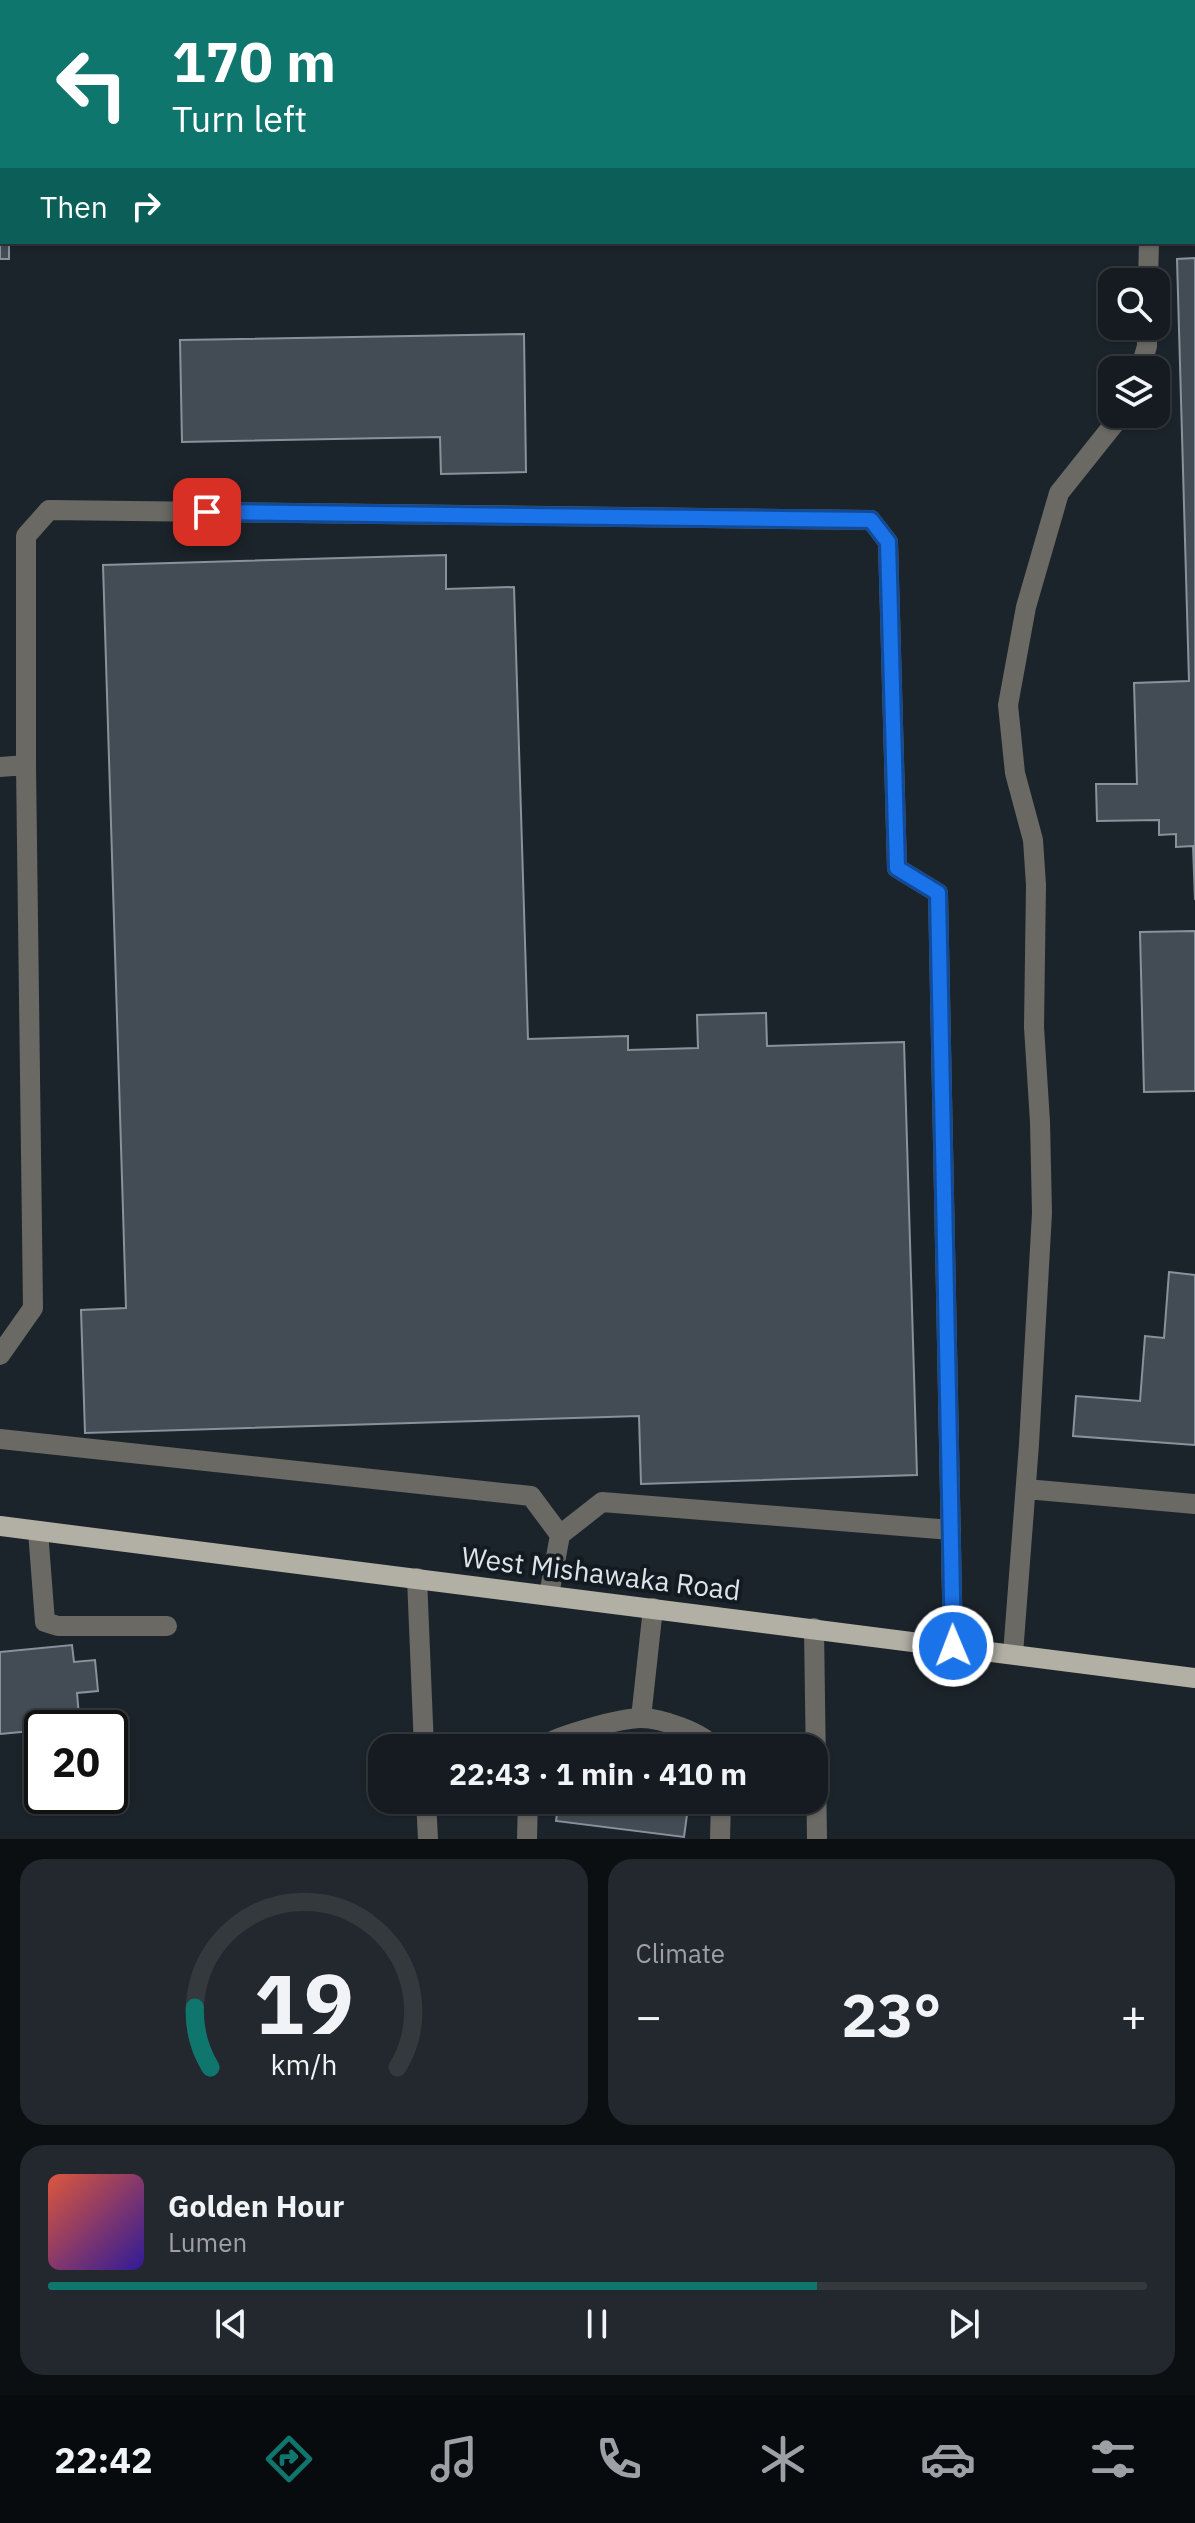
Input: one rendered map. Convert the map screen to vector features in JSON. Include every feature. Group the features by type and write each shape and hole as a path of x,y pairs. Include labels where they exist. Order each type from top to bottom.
{"main road":[{"name":"West Mishawaka Road","path":"0,1526 1195,1678"}],"street":[{"path":"1148,268 1149,244"},
{"path":"1013,1654 1042,1213 1034,1027 1036,885 1033,840 1015,773 1008,705 1026,607 1059,493 1111,428"},
{"path":"0,1355 33,1308 26,536 49,510 871,520 888,542 897,868 938,893 953,1646"},
{"path":"0,767 26,765"},
{"path":"0,1439 531,1496 560,1535"},
{"path":"1026,1489 1195,1504"},
{"path":"549,1595 560,1535 602,1502 951,1530"},
{"path":"38,1531 45,1622 58,1626 167,1626"},
{"path":"417,1578 423,1734"},
{"path":"641,1718 653,1608"},
{"path":"814,1628 817,1839"},
{"path":"571,1734 641,1718 697,1734"},
{"path":"427,1814 428,1839"},
{"path":"527,1839 528,1814"},
{"path":"720,1839 721,1814"}],"building":[{"path":"0,244 9,244 9,259 0,259"},
{"path":"1195,258 1195,900 1193,846 1176,847 1176,834 1159,835 1159,820 1097,821 1096,784 1137,784 1134,683 1189,681 1177,259"},
{"path":"524,334 526,472 441,474 440,437 182,442 180,340"},
{"path":"446,555 446,589 514,587 528,1039 628,1036 628,1050 698,1048 697,1015 766,1013 767,1046 904,1042 917,1475 641,1484 639,1416 85,1433 81,1310 126,1308 103,565"},
{"path":"1195,931 1195,1091 1144,1092 1140,932"},
{"path":"1169,1272 1195,1275 1195,1445 1073,1436 1076,1396 1140,1401 1145,1336 1164,1338"},
{"path":"72,1645 74,1662 95,1660 98,1691 77,1693 78,1710 24,1710 24,1732 0,1734 0,1652"},
{"path":"557,1814 687,1814 684,1837 556,1821"}],"route":[{"path":"207,512 871,520 888,542 897,868 938,893 953,1646"}]}
